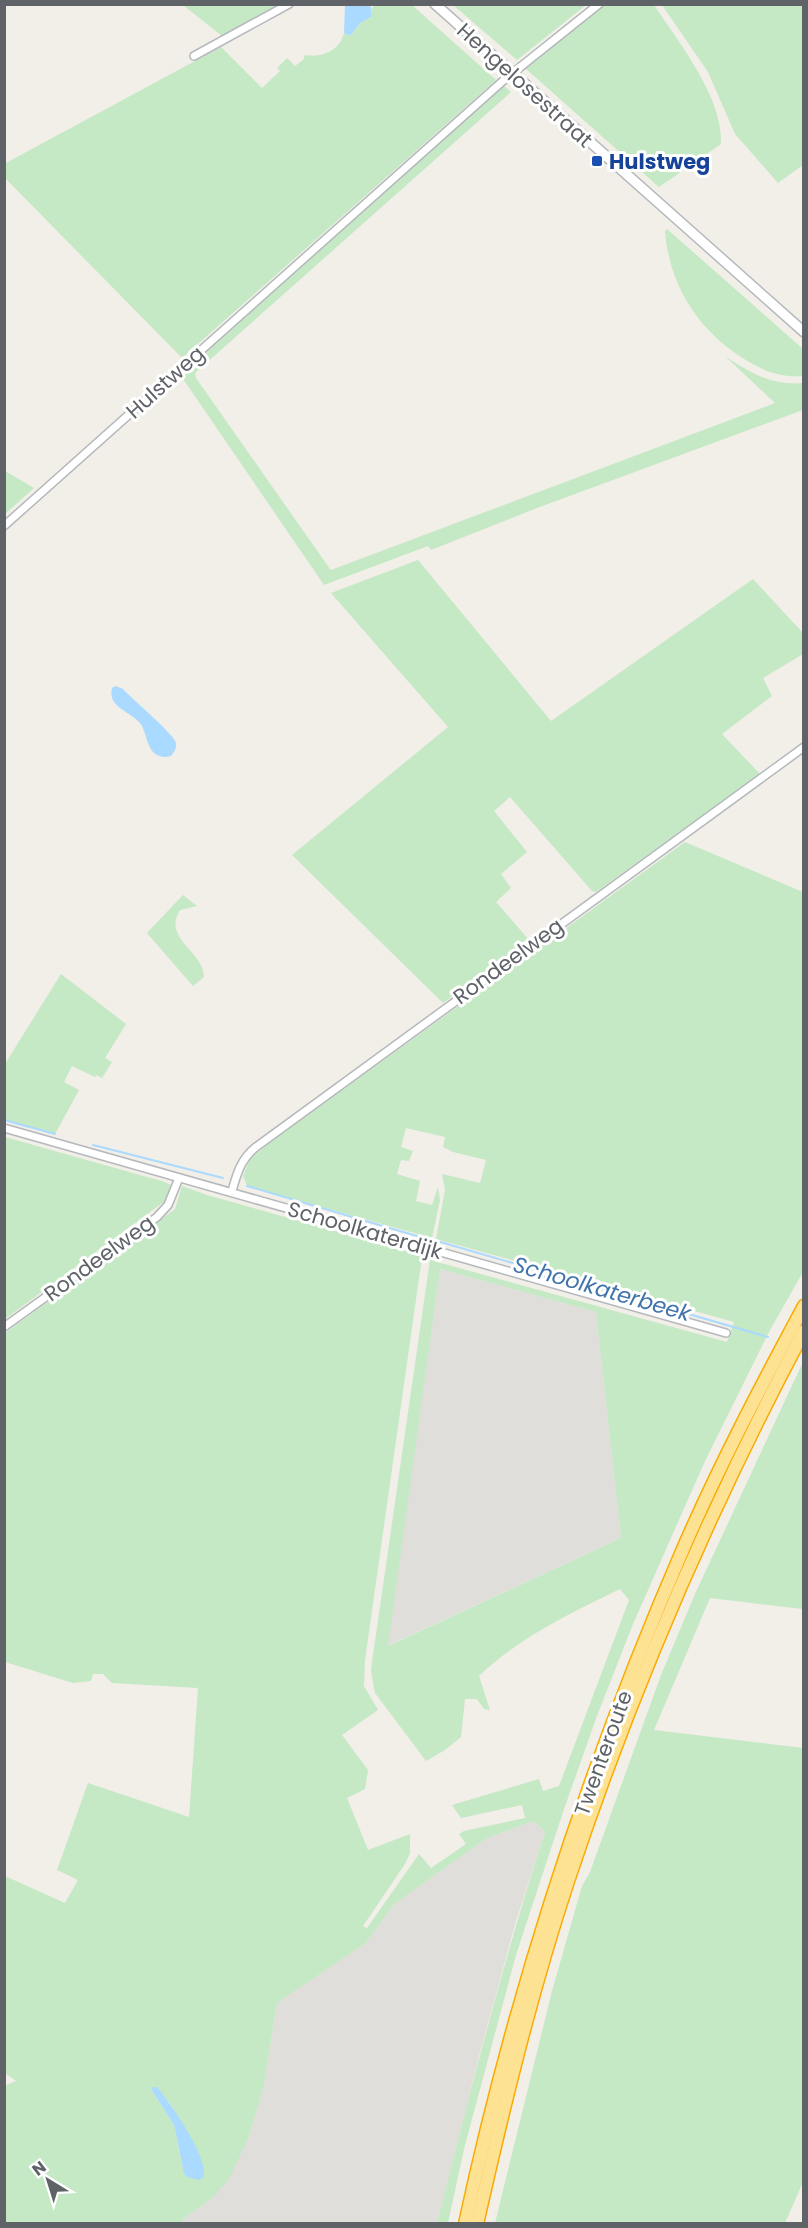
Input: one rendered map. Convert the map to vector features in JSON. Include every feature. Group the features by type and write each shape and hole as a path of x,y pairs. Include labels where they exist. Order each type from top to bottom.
{"highway":[{"name":"Twenteroute","path":"465,2223 480,2153 530,1969 559,1872 608,1734 684,1548 753,1402 804,1306"},
{"name":"Twenteroute","path":"477,2223 501,2120 540,1973 568,1882 619,1738 660,1633 709,1521 804,1331"}],"main road":[{"name":"Hengelosestraat","path":"435,4 804,332"}],"street":[{"path":"194,56 289,4"},
{"name":"Hulstweg","path":"4,525 511,73 599,4"},
{"name":"Rondeelweg","path":"232,1191 245,1156 256,1147 804,747"},
{"name":"Schoolkaterdijk","path":"4,1128 726,1333"},
{"name":"Rondeelweg","path":"4,1327 157,1217 168,1206 179,1178"}],"shaded area":[{"path":"440,1269 596,1312 621,1538 387,1646"},
{"path":"534,1821 545,1832 516,1921 437,2223 184,2224 183,2219 212,2198 249,2136 264,2085 277,2003 366,1943 393,1905 487,1838"}],"green space":[{"path":"183,5 279,5 222,36"},
{"path":"374,5 412,5 496,80 182,358 5,178 4,164 221,47 262,88 280,71 277,68 287,58 295,66 303,60 305,55 323,54 334,49 344,33 350,36 360,23 371,17"},
{"path":"453,5 586,5 517,60"},
{"path":"602,5 654,5 698,71 715,108 720,126 721,144 659,187 525,68"},
{"path":"662,5 803,5 803,165 778,183 735,134 708,72"},
{"path":"504,86 511,92 195,373 196,378 330,569 775,403 725,356 762,377 782,382 803,383 803,410 537,508 431,550 428,546 324,585 179,373 499,88"},
{"path":"667,229 803,349 803,376 785,376 761,368 738,355 709,331 687,302 679,286 668,250 665,231"},
{"path":"5,471 34,488 5,514"},
{"path":"418,560 551,721 753,579 803,633 803,654 763,678 772,696 722,734 760,774 596,892 592,891 510,797 494,811 527,852 501,874 511,888 496,902 529,940 443,1003 292,855 448,727 331,593"},
{"path":"685,842 803,892 803,1272 770,1330 705,1461 633,1624 597,1716 516,1955 464,2149 448,2223 437,2223 501,1978 545,1832 534,1821 487,1838 393,1905 366,1943 277,2003 264,2085 249,2136 229,2179 212,2198 183,2219 184,2223 5,2223 4,2086 16,2081 5,2073 5,1876 65,1903 78,1880 57,1870 88,1783 189,1817 198,1688 112,1683 103,1674 93,1674 91,1681 73,1683 5,1662 5,1333 175,1209 182,1186 422,1257 365,1660 364,1686 378,1710 342,1735 368,1770 365,1789 347,1798 368,1850 410,1834 410,1853 405,1864 363,1926 367,1928 419,1854 431,1868 466,1844 459,1834 464,1831 525,1818 522,1805 461,1818 452,1805 539,1779 543,1791 559,1786 629,1600 620,1589 546,1627 494,1662 479,1676 490,1710 484,1709 477,1699 465,1699 461,1737 426,1761 375,1693 371,1671 372,1662 430,1260 727,1342 734,1322 436,1239 445,1190 442,1174 480,1183 486,1160 453,1152 443,1147 445,1137 406,1128 401,1147 413,1151 409,1161 401,1160 397,1174 420,1181 416,1201 432,1205 438,1187 440,1200 432,1238 247,1186 243,1176 250,1159","holes":["440,1269 596,1312 621,1538 388,1646","151,2089 169,2102 199,2154 183,2169 174,2125"]},
{"path":"183,895 197,906 180,910 176,920 176,929 180,937 202,968 204,977 193,986 147,933"},
{"path":"61,974 126,1024 105,1058 112,1062 102,1078 72,1066 64,1082 79,1090 55,1134 5,1120 5,1064"},
{"path":"5,1137 173,1186 169,1198 5,1319"},
{"path":"803,1362 803,1609 710,1598 654,1730 803,1748 803,2182 785,2223 495,2223 552,1991 582,1886 590,1872 661,1675 695,1594"}],"water":[{"path":"345,5 371,7 371,17 360,23 350,36 344,33"},
{"path":"116,686 123,689 174,739 176,747 171,756 162,757 153,752 142,726 113,701 112,688"},
{"path":"157,2087 163,2095 194,2143 203,2168 204,2177 199,2180 187,2177 184,2173 174,2125 151,2089"}],"waterway":[{"name":"Schoolkaterbeek","path":"4,1120 55,1134"},
{"name":"Schoolkaterbeek","path":"93,1145 223,1178"},
{"name":"Schoolkaterbeek","path":"247,1186 427,1239"},
{"name":"Schoolkaterbeek","path":"437,1241 768,1337"}],"place":[{"name":"Hulstweg","path":"597,161"}]}
